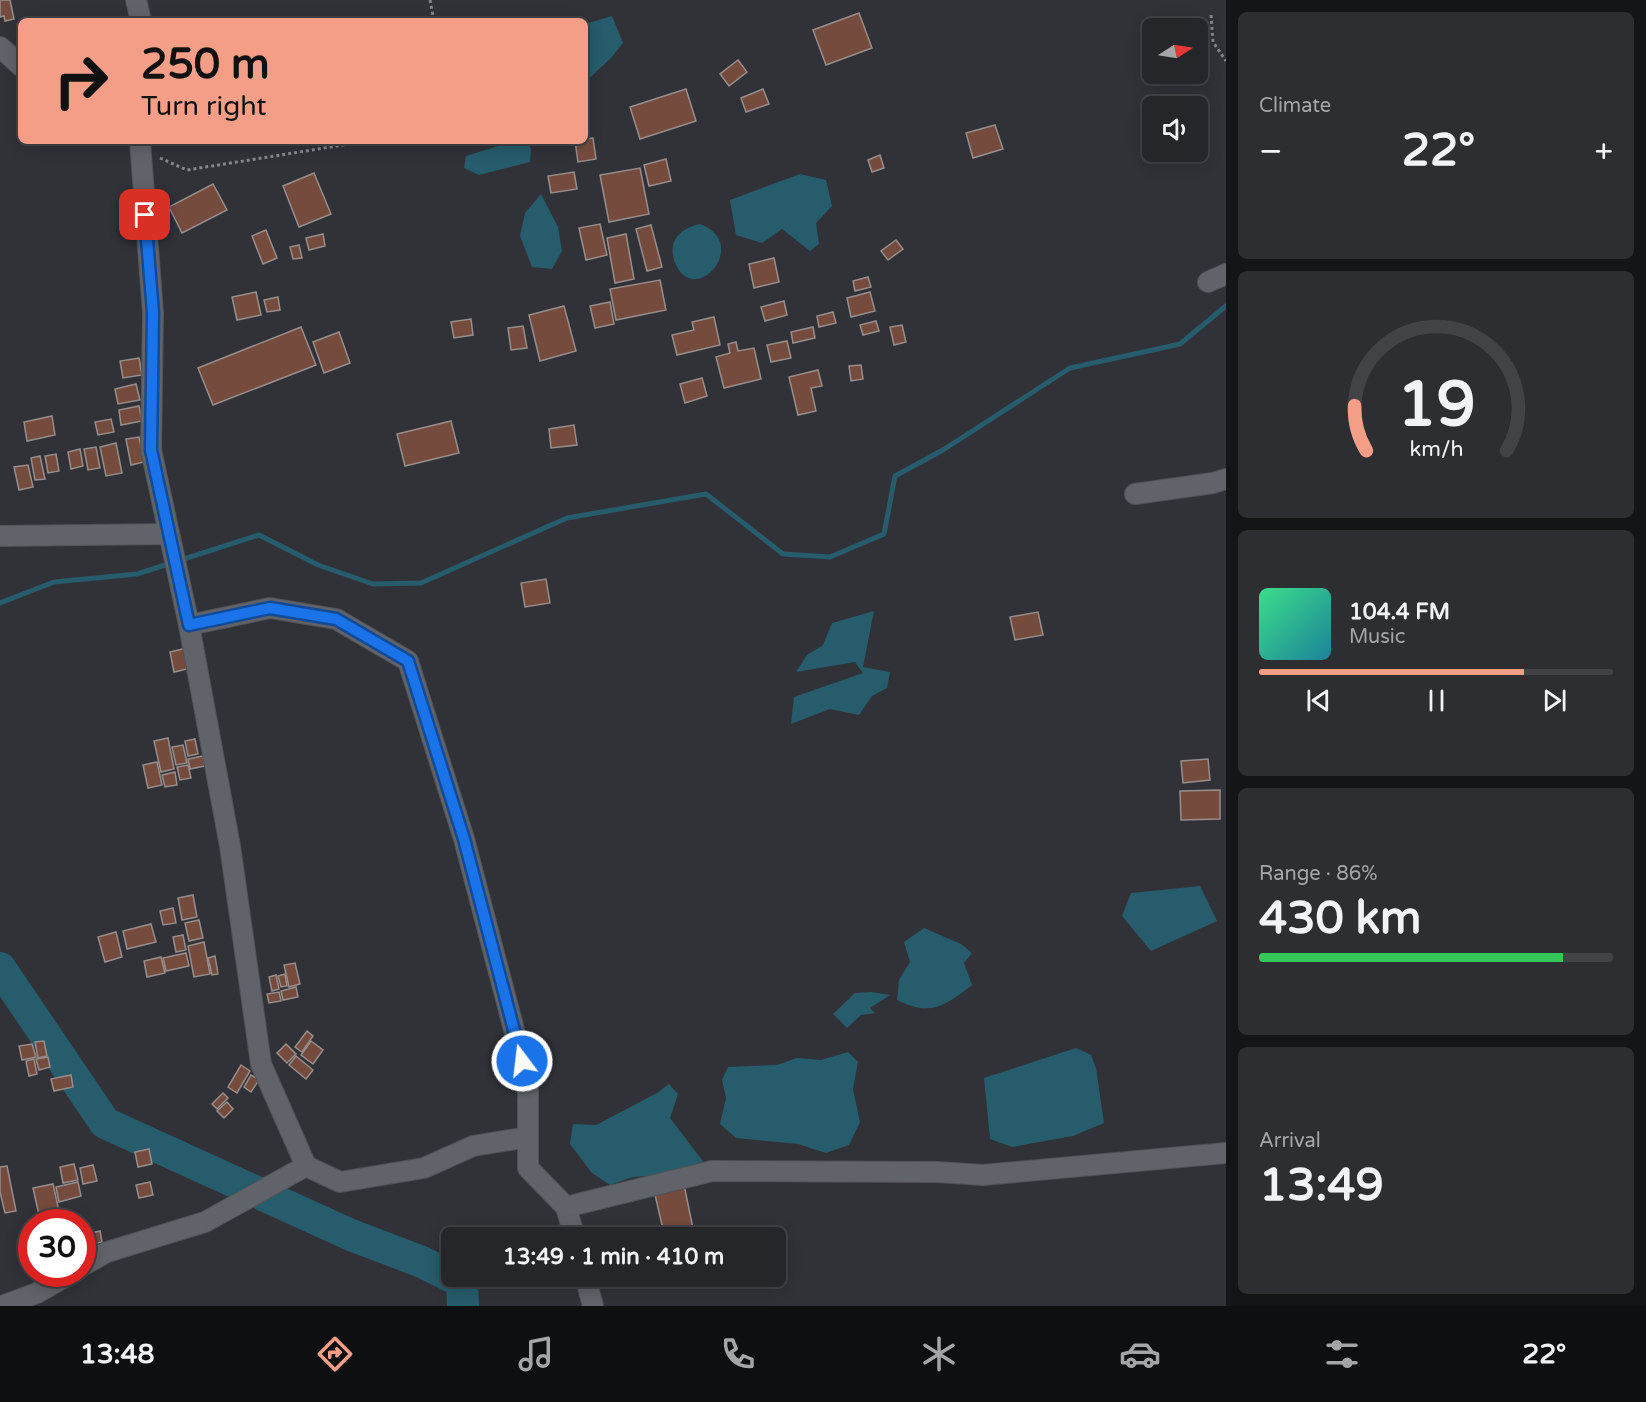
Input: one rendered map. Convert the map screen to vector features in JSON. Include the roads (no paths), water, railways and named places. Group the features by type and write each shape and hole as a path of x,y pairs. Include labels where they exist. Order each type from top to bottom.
{"street":[{"path":"136,0 140,18"},
{"path":"0,47 18,63"},
{"path":"135,144 153,313 151,450 189,625 230,846 261,1064 306,1166 339,1182 424,1168 473,1146 528,1137"},
{"path":"1135,494 1213,483 1226,479"},
{"path":"0,536 169,534"},
{"path":"189,625 270,608 336,619 408,661 464,839 528,1083 528,1168 566,1207 572,1227"},
{"path":"566,1207 712,1171 937,1172 983,1175 1226,1153"},
{"path":"96,1258 107,1252 206,1222 306,1166"},
{"path":"2,1306 47,1287"},
{"path":"588,1287 593,1306"}],"water":[{"path":"612,16 623,43 588,79 588,23"},
{"path":"504,144 528,144 531,149 530,162 479,175 464,168 466,156"},
{"path":"800,174 826,180 832,206 816,223 819,244 810,251 782,229 762,243 736,235 730,200"},
{"path":"541,194 558,227 562,251 552,269 532,267 520,236 525,213"},
{"path":"700,224 715,233 721,245 720,258 714,269 704,277 693,279 682,274 674,260 673,246 682,232"},
{"path":"874,611 863,667 890,672 887,688 872,696 859,715 830,709 791,724 794,697 863,673 855,662 796,672 807,655 823,645 832,623"},
{"path":"1200,886 1217,921 1151,951 1122,916 1131,893"},
{"path":"924,928 961,944 972,953 964,963 972,985 954,999 937,1007 919,1008 897,1000 899,980 910,962 904,942"},
{"path":"871,992 890,995 870,1008 875,1013 861,1015 847,1028 833,1014 855,993"},
{"path":"1076,1048 1091,1055 1096,1068 1104,1123 1073,1136 1012,1147 990,1139 984,1078"},
{"path":"848,1052 858,1062 853,1089 860,1122 849,1145 826,1153 798,1144 736,1138 720,1124 726,1098 722,1080 728,1067 777,1065 797,1058 821,1060"},
{"path":"669,1084 678,1094 670,1118 705,1164 677,1174 633,1177 610,1185 592,1173 570,1144 573,1124 596,1125 657,1093"}],"waterway":[{"path":"0,603 54,582 137,574 259,535 318,565 373,584 421,583 567,518 706,494 783,554 830,557 884,534 895,476 943,450 1070,368 1180,344 1226,306"},
{"path":"0,968 105,1123 351,1235 422,1262 462,1282 463,1306"}]}
